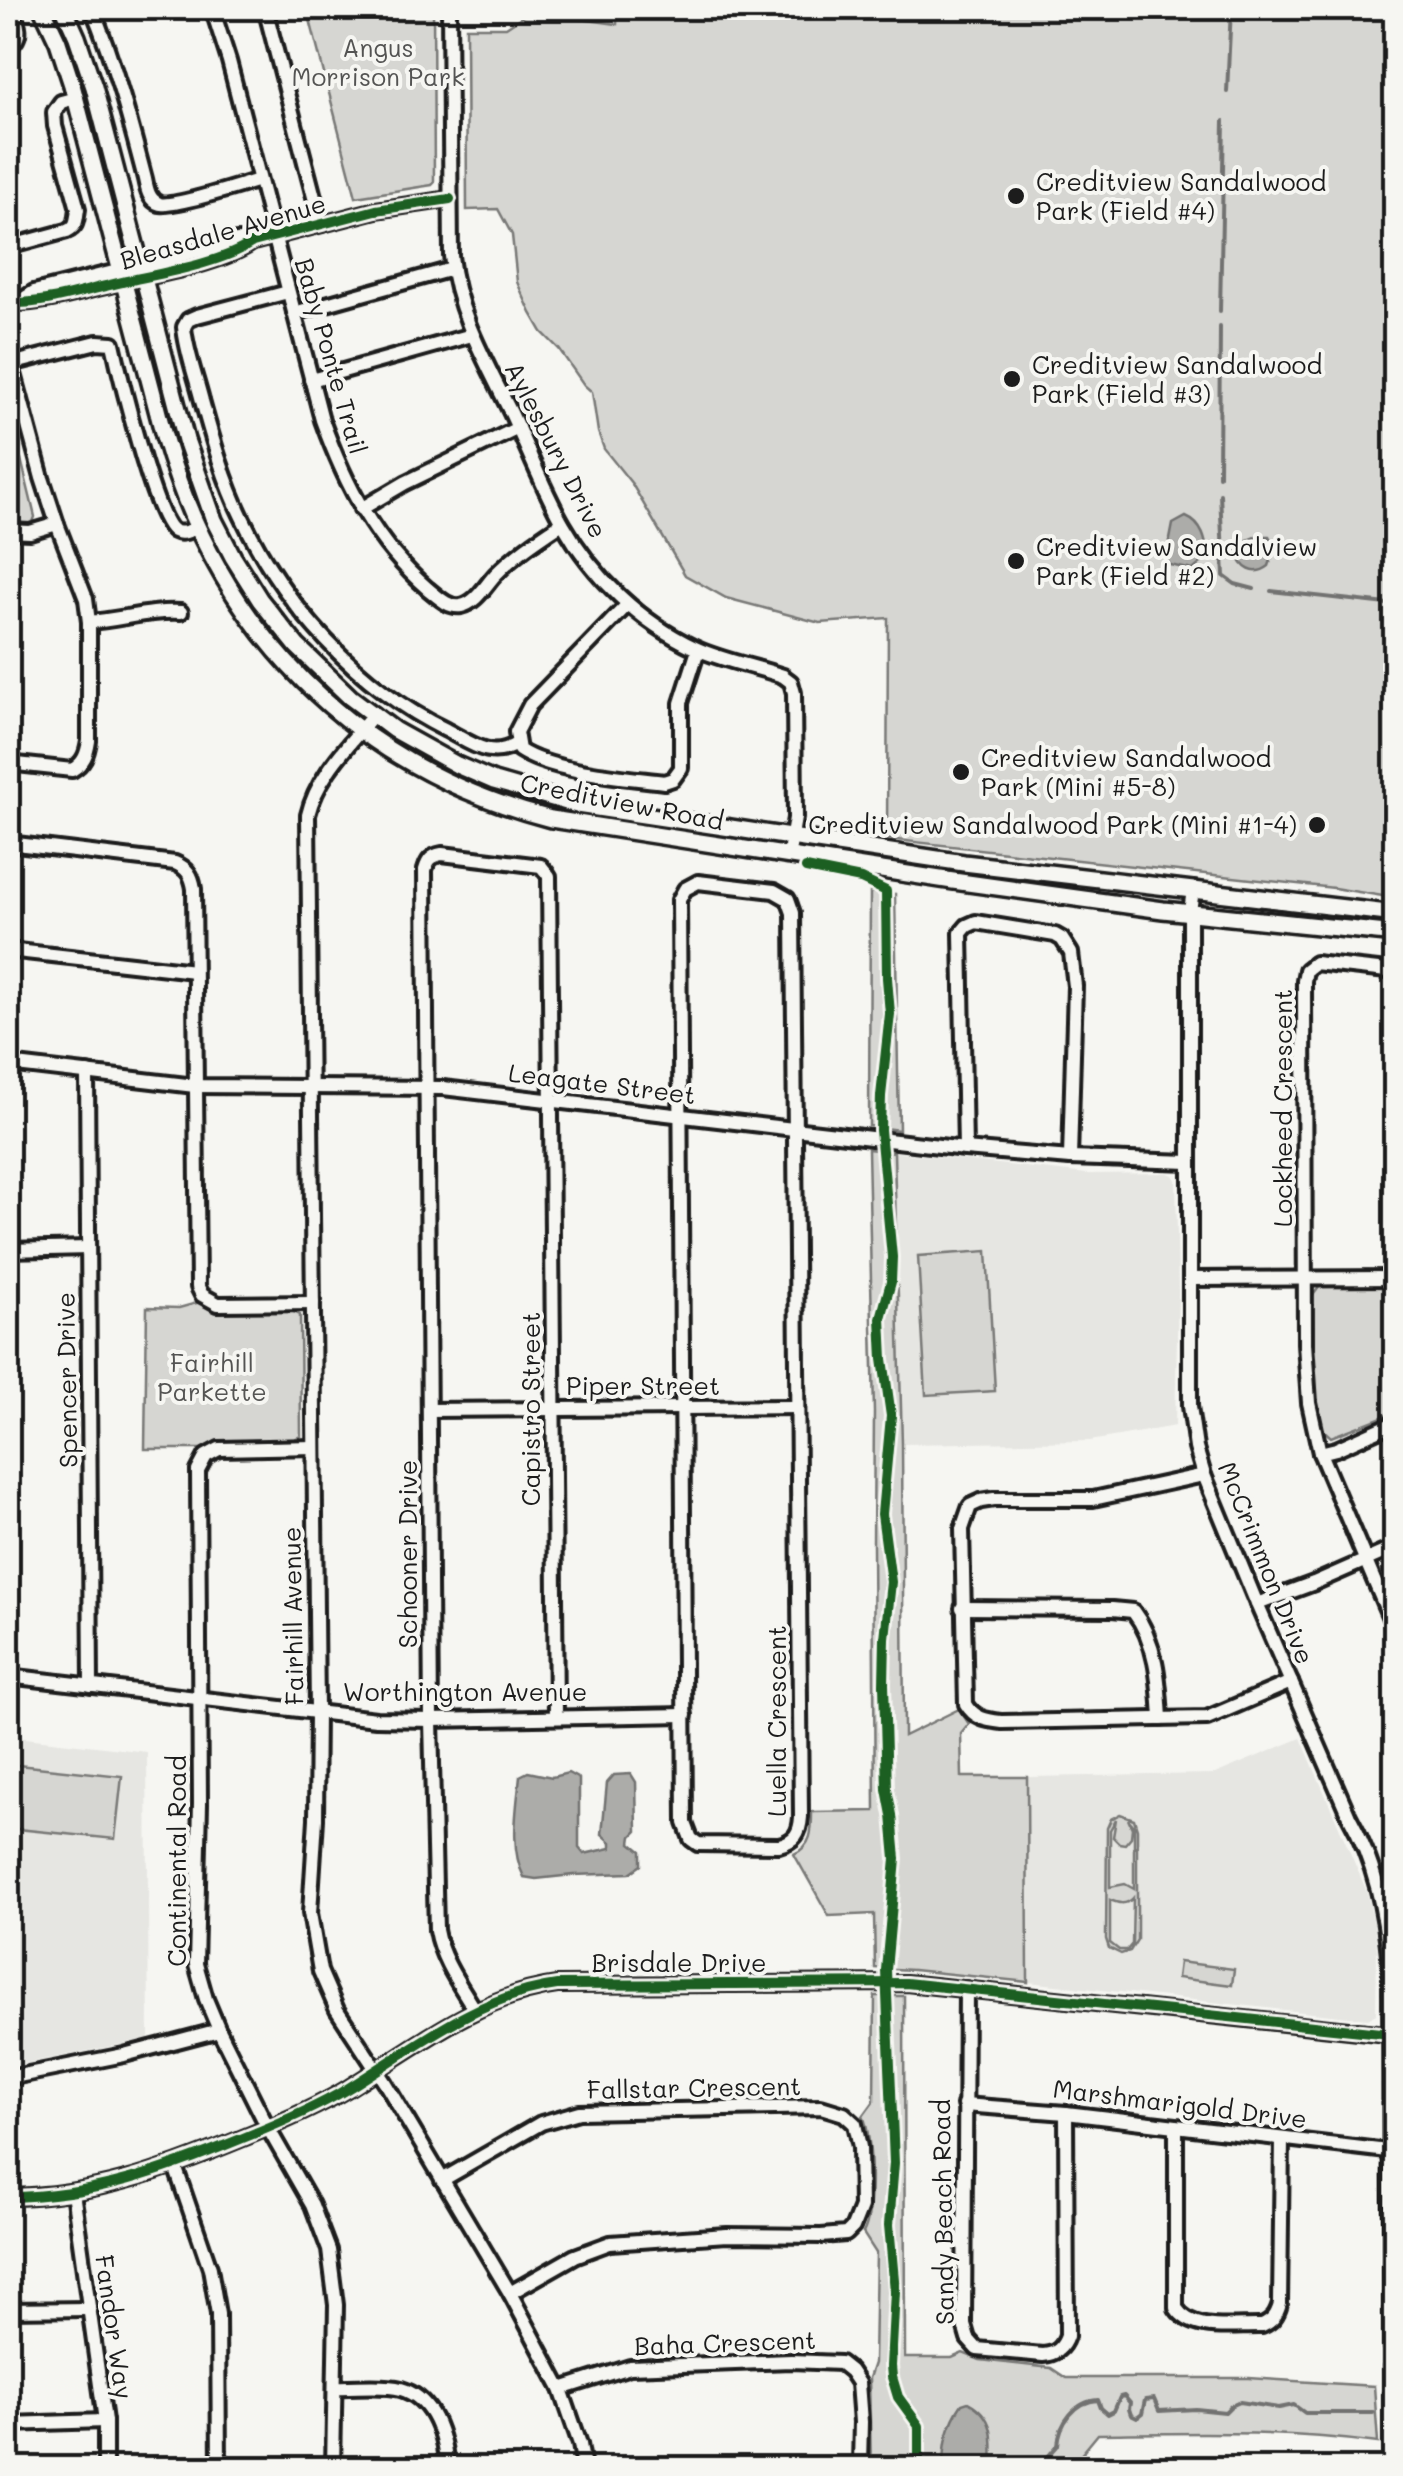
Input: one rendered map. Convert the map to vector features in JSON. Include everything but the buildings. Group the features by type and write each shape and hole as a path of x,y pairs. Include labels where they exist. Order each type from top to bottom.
{"main road":[{"name":"Creditview Road","path":"42,8 76,98 172,464 196,528 259,631 307,684 361,730 453,785 532,814 953,882 1396,934"},
{"name":"Creditview Road","path":"64,8 94,87 190,456 222,536 260,600 328,678 406,737 457,766 494,781 605,810 1050,875 1396,914"}],"street":[{"path":"8,48 16,42 20,27 10,8"},
{"path":"92,8 109,50 152,200 172,204 259,180"},
{"path":"213,10 231,8"},
{"path":"265,8 321,224"},
{"name":"Aylesbury Drive","path":"449,8 452,269 466,321 562,523 584,557 628,604 659,627 698,650 783,676 791,682 796,818 789,857"},
{"name":"Baby Ponte Trail","path":"213,10 311,380 338,466 361,509 410,573 444,602 456,607 476,598 521,551 562,523"},
{"path":"8,246 70,229 77,221 78,209 54,112 61,102 76,98"},
{"name":"Bleasdale Avenue","path":"11,304 38,303 237,242 254,242 376,210 450,199"},
{"path":"78,209 104,204"},
{"path":"294,313 452,269"},
{"path":"288,292 197,316 184,326 220,466 242,518 274,574 304,614 342,655 381,688 426,719 490,751 502,751 516,744"},
{"path":"311,380 472,335"},
{"path":"8,763 72,770 86,755 89,741 86,600 57,524 9,358 138,336"},
{"path":"113,343 141,451 166,524 182,533 196,528"},
{"path":"361,509 518,428"},
{"path":"8,532 30,532 57,524"},
{"path":"628,604 530,705 516,732 516,744 524,754 606,774 668,781 680,768 681,704 698,650"},
{"path":"89,622 160,610 182,612"},
{"name":"Fairhill Avenue","path":"374,714 322,780 308,814 317,1712 310,1913 320,1970 336,2010 377,2070 510,2293 562,2389 584,2468"},
{"path":"8,843 174,863 190,874 198,1286 208,1300 218,1304 313,1303"},
{"name":"Capistro Street","path":"426,1088 424,870 428,861 442,854 541,866 549,876 556,1717"},
{"name":"Luella Crescent","path":"698,882 774,890 788,899 793,913 801,1817 795,1838 779,1844 698,1844 691,1839 685,1823 680,1115 679,900 684,890 698,882"},
{"name":"McCrimmon Drive","path":"1193,889 1190,1406 1204,1475 1256,1604 1358,1834 1391,1928 1392,2468"},
{"path":"966,1149 961,933 976,922 1055,935 1071,952 1075,986 1070,1158"},
{"path":"8,950 194,971"},
{"name":"Lockheed Crescent","path":"1306,1278 1306,970 1320,964 1396,972"},
{"name":"Leagate Street","path":"8,1064 195,1086 426,1088 966,1149 1190,1162"},
{"name":"Spencer Drive","path":"87,1074 91,1686"},
{"name":"Schooner Drive","path":"426,1088 436,1930 448,1966 475,2010"},
{"path":"8,1250 88,1248"},
{"path":"1306,1278 1309,1403 1320,1453 1396,1632"},
{"path":"1190,1279 1396,1278"},
{"name":"Piper Street","path":"429,1410 797,1406"},
{"path":"1320,1453 1396,1422"},
{"name":"Continental Road","path":"314,1447 218,1449 200,1465 196,1964 219,2030 312,2205 329,2250 336,2305 332,2468"},
{"path":"1204,1475 1093,1499 994,1499 970,1506 962,1529 966,1704 974,1715 1002,1722 1207,1718 1290,1682"},
{"path":"1256,1604 1396,1547"},
{"path":"962,1608 1133,1611 1141,1621 1158,1670 1161,1719"},
{"name":"Worthington Avenue","path":"8,1676 376,1719 685,1715"},
{"name":"Brisdale Drive","path":"8,2197 116,2184 174,2166 319,2104 475,2010 530,1990 575,1983 886,1982 1393,2035"},
{"name":"Sandy Beach Road","path":"966,1989 965,2333 978,2348 1051,2355 1064,2344 1066,2114"},
{"path":"8,2078 124,2055 219,2030"},
{"name":"Marshmarigold Drive","path":"964,2105 1394,2152"},
{"name":"Fallstar Crescent","path":"442,2180 541,2123 579,2112 821,2108 844,2114 854,2124 860,2146 860,2207 858,2218 846,2234 726,2235 610,2243 575,2256 510,2293"},
{"path":"1176,2126 1176,2308 1182,2316 1200,2325 1262,2326 1278,2313 1282,2139"},
{"path":"174,2166 210,2268 218,2314 219,2468"},
{"name":"Fandor Way","path":"73,2192 105,2421 105,2468"},
{"path":"8,2310 88,2309"},
{"name":"Baha Crescent","path":"562,2389 630,2366 791,2360 840,2363 858,2384 861,2422 860,2464 856,2468"},
{"path":"335,2388 399,2388 422,2399 445,2446 447,2468"},
{"path":"8,2424 105,2421"}],"shaded area":[{"path":"1186,517 1200,529 1208,557 1193,570 1170,565 1166,560 1173,524"},
{"path":"1269,536 1273,551 1269,566 1254,571 1242,563 1237,552 1241,543"},
{"path":"894,1152 1087,1174 1173,1175 1178,1292 1175,1426 1090,1441 902,1444"},
{"path":"8,1736 147,1752 149,2039 8,2067"},
{"path":"1301,1738 1367,1892 1377,1949 1376,2014 1368,2019 1028,1982 1027,1777 1215,1774"},
{"path":"528,1772 552,1777 568,1773 579,1779 579,1848 584,1854 611,1848 611,1842 602,1834 607,1783 614,1775 631,1774 636,1782 637,1831 631,1843 641,1851 641,1865 630,1873 524,1877 515,1828 520,1776"},
{"path":"968,2402 988,2422 992,2468 944,2468 950,2427 962,2404"}],"green space":[{"name":"Angus Morrison Park","path":"307,8 433,8 432,185 356,197"},
{"path":"618,8 1395,8 1395,898 887,839 888,618 820,623 726,598 685,575 632,484 604,449 592,392 531,313 517,282 512,235 498,209 467,210 466,27 506,27 529,12 617,24"},
{"path":"21,459 35,517 24,525 8,523 8,461"},
{"path":"870,892 895,894 899,1130 869,1126"},
{"path":"868,1149 894,1152 904,1736 959,1709 969,1724 961,1734 962,1777 1027,1777 1028,1982 875,1968 874,1914 829,1916 794,1854 808,1842 812,1812 875,1811 874,1412"},
{"path":"987,1251 995,1391 926,1395 918,1256"},
{"path":"1320,1286 1395,1287 1395,1412 1331,1437 1320,1427 1311,1383 1311,1298"},
{"name":"Fairhill Parkette","path":"200,1302 225,1310 277,1308 300,1315 301,1436 290,1441 222,1442 204,1449 145,1449 147,1307 179,1308"},
{"path":"8,1764 122,1776 115,1839 8,1828"},
{"path":"1120,1814 1134,1819 1137,1829 1137,1940 1130,1951 1121,1954 1109,1948 1106,1939 1107,1828 1111,1819","holes":["1116,1819 1113,1837 1119,1843 1125,1844 1131,1837 1128,1819 1134,1826 1134,1889 1125,1884 1110,1887 1110,1830","1133,1898 1132,1944 1127,1950 1119,1950 1110,1943 1110,1900 1124,1903"]},
{"path":"1179,1962 1234,1969 1232,1985 1177,1978"},
{"path":"875,1996 904,1996 905,2358 952,2358 963,2353 980,2360 1051,2368 1066,2378 1249,2378 1374,2386 1378,2443 1273,2434 1098,2434 1070,2468 871,2468 869,2378 874,2363 876,2253 863,2233 871,2175 863,2116 874,2101"}],"waterway":[{"path":"1227,92 1231,8"},
{"path":"1220,311 1224,121"},
{"path":"1219,476 1220,327"},
{"path":"1220,494 1224,576 1254,589"},
{"path":"1271,591 1396,605"},
{"path":"1046,2468 1065,2421 1090,2401 1098,2400 1108,2414 1124,2396 1130,2403 1131,2415 1137,2418 1145,2400 1154,2399 1159,2411 1225,2412 1240,2402 1279,2408 1294,2405 1305,2413 1373,2413"}],"cycle path":[{"path":"15,303 50,299 182,269 253,242 376,210 450,199"},
{"path":"806,868 861,879 886,891 890,1014 880,1130 892,1257 891,1282 881,1318 891,1416 882,1514 891,1582 884,1684 887,1789 896,1859 886,1970 894,2163 889,2225 895,2291 891,2366 898,2397 919,2426 919,2468"},
{"path":"8,2197 99,2187 214,2150 322,2103 473,2012 500,2000 557,1985 906,1983 1390,2034"}],"place":[{"name":"Creditview Sandalwood Park (Field #4)","path":"1016,196"},
{"name":"Creditview Sandalwood Park (Field #3)","path":"1012,379"},
{"name":"Creditview Sandalview Park (Field #2)","path":"1016,561"},
{"name":"Creditview Sandalwood Park (Mini #5-8)","path":"961,772"},
{"name":"Creditview Sandalwood Park (Mini #1-4)","path":"1317,825"}]}
